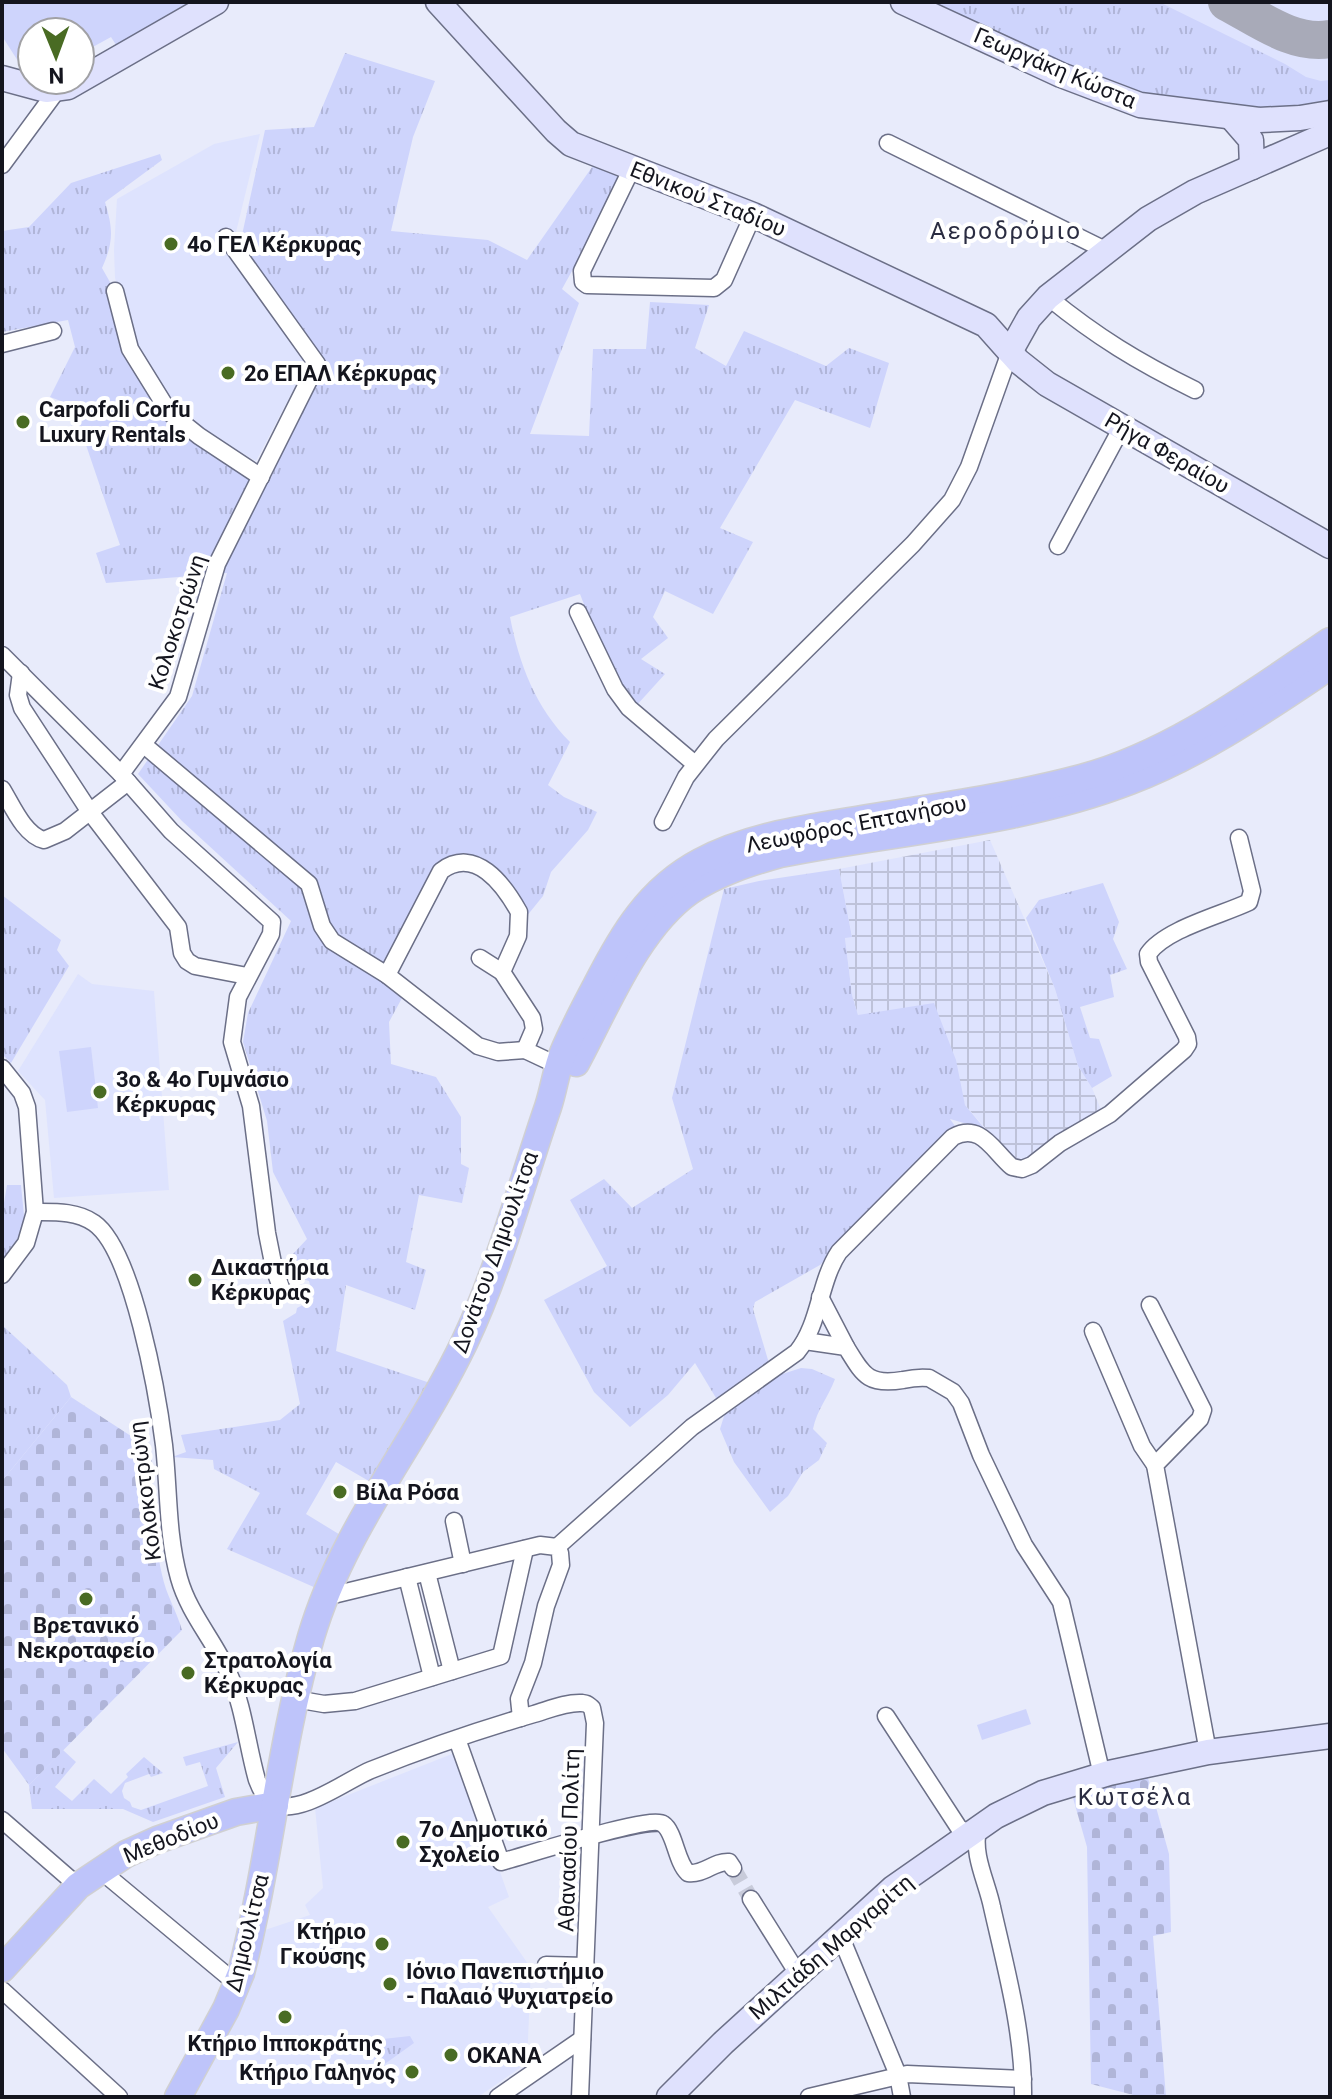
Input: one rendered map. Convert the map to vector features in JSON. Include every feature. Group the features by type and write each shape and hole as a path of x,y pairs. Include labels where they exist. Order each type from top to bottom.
{"main road":[{"path":"96,72 216,2"},
{"name":"Εθνικού Σταδίου","path":"438,2 563,137 586,151 753,215 986,325 1010,352"},
{"name":"Γεωργάκη Κώστα","path":"903,2 1118,99 1152,107 1246,118 1325,136"},
{"name":"Γεωργάκη Κώστα","path":"1246,118 1300,118 1330,113"},
{"path":"1246,118 1258,164"},
{"name":"Γεωργάκη Κώστα","path":"1010,352 1029,318 1048,297 1148,219 1179,201 1325,136"},
{"name":"Ρήγα Φεραίου","path":"1010,352 1047,384 1330,546"},
{"name":"Λεωφόρος Επτανήσου","path":"552,1095 559,1066 576,1025 624,933 653,897 698,863 737,847 781,835 1006,795 1083,778 1115,767 1157,749 1204,722 1330,641"},
{"name":"Λεωφόρος Επτανήσου","path":"552,1095 576,1064 648,933 676,902 701,884 737,867 780,854 1003,815 1111,788 1157,770 1194,750 1330,666"},
{"name":"Δονάτου Δημουλίτσα","path":"275,1805 295,1699 311,1636 325,1597 358,1527 438,1391 471,1328 552,1095"},
{"name":"Μιλτιάδη Μαργαρίτη","path":"669,2097 893,1888 996,1816 1030,1799 1102,1775 1208,1752 1330,1736"},
{"name":"Μεθοδίου","path":"6,1964 78,1886 126,1854 170,1834 236,1812 275,1805"},
{"name":"Δημουλίτσα","path":"178,2097 237,1984 275,1805"}],"street":[{"path":"2,165 53,96"},
{"path":"888,143 1107,251"},
{"path":"632,168 582,271 583,282 587,285 714,288 724,280 753,215"},
{"name":"Κολοκοτρώνη","path":"2,789 27,829 42,841 65,831 90,812 124,778 178,697 217,564 317,364 226,237"},
{"path":"115,291 130,349 169,412 261,477"},
{"path":"1048,297 1092,333 1143,364 1195,390"},
{"path":"2,344 53,331"},
{"path":"663,822 695,764 741,712 913,544 952,500 969,467 1010,352"},
{"path":"1058,546 1122,427"},
{"path":"578,612 615,689 629,708 695,764"},
{"path":"2,655 124,778 183,843 270,918 271,934 247,976 236,1006 232,1042 251,1106 267,1233 283,1293"},
{"path":"21,673 18,695 22,708 90,812 178,927 182,953 187,961 195,966 247,976"},
{"path":"144,745 309,884 322,926 332,941 387,975 478,1046 498,1052 525,1050 559,1066"},
{"path":"557,1547 692,1427 784,1363 805,1341 827,1274 839,1252 956,1134 976,1133 1012,1167 1029,1167 1065,1140 1110,1114 1184,1050 1188,1044 1187,1037 1149,962 1148,954 1180,931 1251,899 1252,891 1239,838"},
{"path":"387,975 441,871 452,865 470,862 481,865 490,873 519,912 518,936 502,972"},
{"path":"480,958 502,972 533,1021 534,1029 525,1050"},
{"path":"2,1068 22,1093 27,1107 35,1212 26,1243 2,1275"},
{"name":"Κολοκοτρώνη","path":"35,1212 76,1215 95,1223 110,1240 124,1268 140,1324 164,1444 170,1533 179,1577 188,1606 229,1673 259,1785 275,1805"},
{"path":"820,1297 860,1370 873,1380 887,1383 929,1378 958,1397 981,1455 1024,1545 1061,1602 1102,1775"},
{"path":"1150,1305 1203,1413 1155,1465"},
{"path":"1093,1331 1142,1446 1155,1465 1208,1752"},
{"path":"805,1341 846,1347"},
{"path":"454,1521 463,1564"},
{"path":"325,1597 525,1549 547,1545 557,1547"},
{"path":"275,1805 295,1805 308,1801 367,1772 521,1718 519,1699 533,1663 546,1606 561,1565 557,1547"},
{"path":"295,1699 324,1704 343,1703 501,1656 525,1549"},
{"path":"427,1573 452,1671"},
{"path":"407,1577 432,1677"},
{"name":"Αθανασίου Πολίτη","path":"521,1718 585,1703 592,1708 595,1723 580,2097"},
{"path":"886,1716 959,1828 966,1832 978,1829 975,1843 977,1854 992,1908 1020,2045 1023,2097"},
{"path":"457,1739 501,1862 592,1835 660,1823 667,1827 683,1868 688,1873 698,1873 723,1861 729,1862 733,1868"},
{"path":"2,1820 78,1886"},
{"path":"100,1870 237,1984"},
{"path":"751,1899 798,1974"},
{"path":"840,1935 898,2075 902,2097"},
{"path":"546,1965 586,1966"},
{"path":"2,1990 119,2097"},
{"path":"498,2097 582,2039"},
{"path":"809,2097 898,2075 1023,2079"}],"shaded area":[{"path":"930,2 1330,2 1330,106 1139,95"},
{"path":"260,134 236,232 224,239 309,360 256,461 210,435 159,386 137,344 125,309 115,278 114,250 117,199 214,144"},
{"path":"990,840 1055,989 1078,1066 1102,1112 1022,1162 1008,1154 965,1105 959,1084 858,1015 852,995 845,937 852,936 839,869"},
{"name":"3o & 4o Γυμνάσιο Κέρκυρας","path":"78,974 92,984 154,991 169,1190 54,1198 45,1100 18,1071"},
{"name":"Ιόνιο Πανεπιστήμιο - Παλαιό Ψυχιατρείο","path":"457,1752 509,1897 488,1907 531,1968 527,2063 478,2097 191,2097 248,1991 262,1931 310,1915 305,1905 323,1888 315,1808"}],"green space":[{"path":"2,2 195,2 118,48 111,37 96,45 96,16 16,16 16,58 2,36"},
{"path":"941,2 1159,2 1306,77 1330,80 1330,106 1281,112 1128,93 939,6"},
{"path":"345,53 435,81 413,137 391,231 488,240 527,260 597,160 628,170 562,289 579,303 530,434 589,436 593,349 646,349 650,302 709,305 695,348 726,366 744,331 826,366 849,348 889,363 870,428 795,400 720,528 753,542 713,614 665,591 653,617 668,638 641,659 665,674 636,706 608,667 580,594 510,617 518,652 538,700 570,742 548,785 564,797 597,812 588,830 551,872 543,896 526,917 485,862 433,876 380,980 402,998 389,1022 391,1064 436,1077 461,1117 461,1164 469,1168 462,1203 419,1195 406,1262 426,1270 415,1310 346,1285 336,1351 433,1384 374,1484 336,1462 306,1514 342,1536 316,1588 227,1549 260,1493 214,1469 213,1460 172,1457 186,1452 181,1435 280,1420 300,1404 283,1321 296,1313 297,1308 314,1299 309,1281 300,1278 293,1254 307,1239 273,1172 267,1121 243,1042 248,1013 291,921 182,821 138,774 192,696 227,573 106,583 96,553 120,545 85,442 74,446 69,404 50,397 75,347 68,320 2,332 2,231 29,227 71,183 160,154 162,160 105,202 111,235 102,268 115,291 130,349 169,412 249,472 269,482 323,362 245,259 242,235 265,130 314,127"},
{"path":"839,869 852,937 845,938 852,995 858,1015 934,1003 956,1060 965,1105 985,1129 950,1119 955,1126 953,1133 820,1265 755,1302 753,1309 773,1377 801,1368 812,1369 835,1379 813,1429 827,1443 819,1460 803,1472 788,1496 770,1512 734,1462 720,1429 725,1413 695,1363 668,1395 630,1427 594,1392 544,1300 607,1266 570,1200 604,1179 632,1208 693,1169 672,1098 724,889"},
{"path":"1103,883 1119,922 1113,939 1127,969 1110,975 1114,997 1080,1007 1090,1038 1099,1039 1112,1076 1092,1088 1078,1066 1055,989 1026,918 1039,900"},
{"path":"2,895 61,940 57,950 69,966 11,1063 2,1054"},
{"path":"91,1047 98,1108 67,1112 59,1051"},
{"path":"7,1185 21,1185 25,1226 2,1263 2,1215"},
{"path":"2,1325 67,1385 71,1397 2,1481"},
{"name":"Βρετανικό Νεκροταφείο","path":"71,1397 151,1449 159,1557 166,1589 182,1630 29,1785 2,1748 2,1481"},
{"path":"1026,1709 1031,1724 982,1740 977,1725"},
{"path":"238,1742 216,1768 225,1797 153,1822 123,1809 32,1809 29,1785 63,1750 76,1762 55,1787 72,1801 94,1779 111,1794 144,1757 163,1773 151,1777 149,1774 125,1783 122,1791 132,1807 141,1810 208,1786 200,1762 186,1766 183,1757"},
{"path":"1146,1771 1169,1854 1171,1932 1153,1936 1166,2097 1141,2097 1091,2084 1087,1847 1071,1791"},
{"path":"410,2036 414,2043 375,2071 374,2040"}],"taxiway":[{"path":"1227,2 1290,35 1330,39"}],"tunnel":[{"path":"733,1868 751,1899"}],"place":[{"name":"4ο ΓΕΛ Κέρκυρας","path":"171,244"},
{"name":"2ο ΕΠΑΛ Κέρκυρας","path":"228,373"},
{"name":"Carpofoli Corfu Luxury Rentals","path":"23,422"},
{"name":"3o & 4o Γυμνάσιο Κέρκυρας","path":"100,1092"},
{"name":"Δικαστήρια Κέρκυρας","path":"195,1280"},
{"name":"Βίλα Ρόσα","path":"340,1492"},
{"name":"Βρετανικό Νεκροταφείο","path":"86,1599"},
{"name":"Στρατολογία Κέρκυρας","path":"188,1673"},
{"name":"7ο Δημοτικό Σχολείο","path":"403,1842"},
{"name":"Κτήριο Γκούσης","path":"382,1944"},
{"name":"Ιόνιο Πανεπιστήμιο - Παλαιό Ψυχιατρείο","path":"390,1984"},
{"name":"Κτήριο Ιπποκράτης","path":"285,2017"},
{"name":"ΟΚΑΝΑ","path":"451,2055"},
{"name":"Κτήριο Γαληνός","path":"412,2072"}],"district":[{"name":"Αεροδρόμιο","path":"1006,231"},
{"name":"Κωτσέλα","path":"1135,1797"}]}
